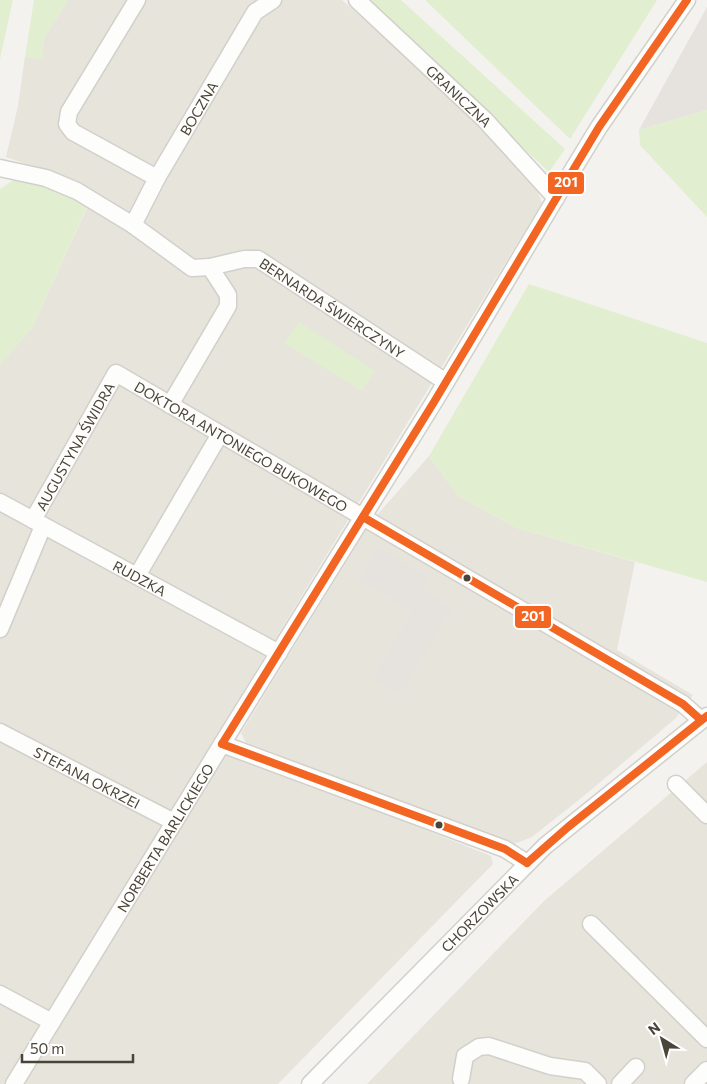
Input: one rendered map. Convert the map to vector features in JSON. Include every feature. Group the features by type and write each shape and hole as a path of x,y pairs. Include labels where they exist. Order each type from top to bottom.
{"street":[{"path":"138,0 69,112 68,124 73,132 157,178"},
{"name":"BOCZNA","path":"133,225 157,178 254,12 273,0"},
{"name":"GRANICZNA","path":"356,0 485,120 556,198"},
{"name":"NORBERTA BARLICKIEGO","path":"14,1084 446,382 566,181 596,133 687,0"},
{"name":"BERNARDA ŚWIERCZYNY","path":"0,168 46,178 77,191 133,225 192,268 210,267 244,259 258,259 446,382"},
{"path":"170,405 228,306 228,295 210,267"},
{"name":"DOKTORA ANTONIEGO BUKOWEGO","path":"116,373 704,718"},
{"name":"AUGUSTYNA ŚWIDRA","path":"0,629 38,523 116,373"},
{"path":"137,576 220,434"},
{"name":"RUDZKA","path":"0,502 278,653"},
{"name":"CHORZOWSKA","path":"310,1084 527,863 568,827 704,718"},
{"name":"STEFANA OKRZEI","path":"0,732 174,822"},
{"path":"222,744 505,849 527,863"},
{"path":"676,784 707,815"},
{"path":"591,924 707,1039"},
{"path":"0,994 52,1022"},
{"path":"461,1079 465,1056 479,1048 489,1046 550,1066 585,1071 598,1084"},
{"path":"693,1084 707,1070"}],"shaded area":[{"path":"68,0 342,0 481,125 538,192 542,203 211,744 491,856 493,864 278,1084 0,1084 0,364 32,328 94,192 49,172 6,157 18,106 25,57 42,58 44,38"},
{"path":"707,7 707,110 639,130"},
{"path":"429,456 458,496 517,528 635,562 617,650 693,695 676,718 585,795 532,837 514,844 246,743 241,733 370,523"},
{"path":"378,547 429,578 422,590 452,608 400,694 373,677 412,612 359,579"},
{"path":"707,762 707,1084 367,1084 544,901"}],"green space":[{"path":"0,0 13,0 0,59"},
{"path":"34,0 68,0 44,38 42,59 25,57"},
{"path":"364,0 401,0 565,149 549,172"},
{"path":"425,0 657,0 570,139"},
{"path":"707,110 707,217 640,145 639,130"},
{"path":"12,181 31,182 88,204 32,328 0,364 0,189"},
{"path":"529,284 707,343 707,582 517,528 458,496 429,456"},
{"path":"299,322 375,371 362,391 284,343"}],"transit line":[{"name":"201","path":"222,744 434,402 599,127 687,0"},
{"name":"201","path":"363,517 683,704 701,720"},
{"name":"201","path":"527,863 568,827 707,716"},
{"name":"201","path":"222,744 505,849 527,863"}]}
